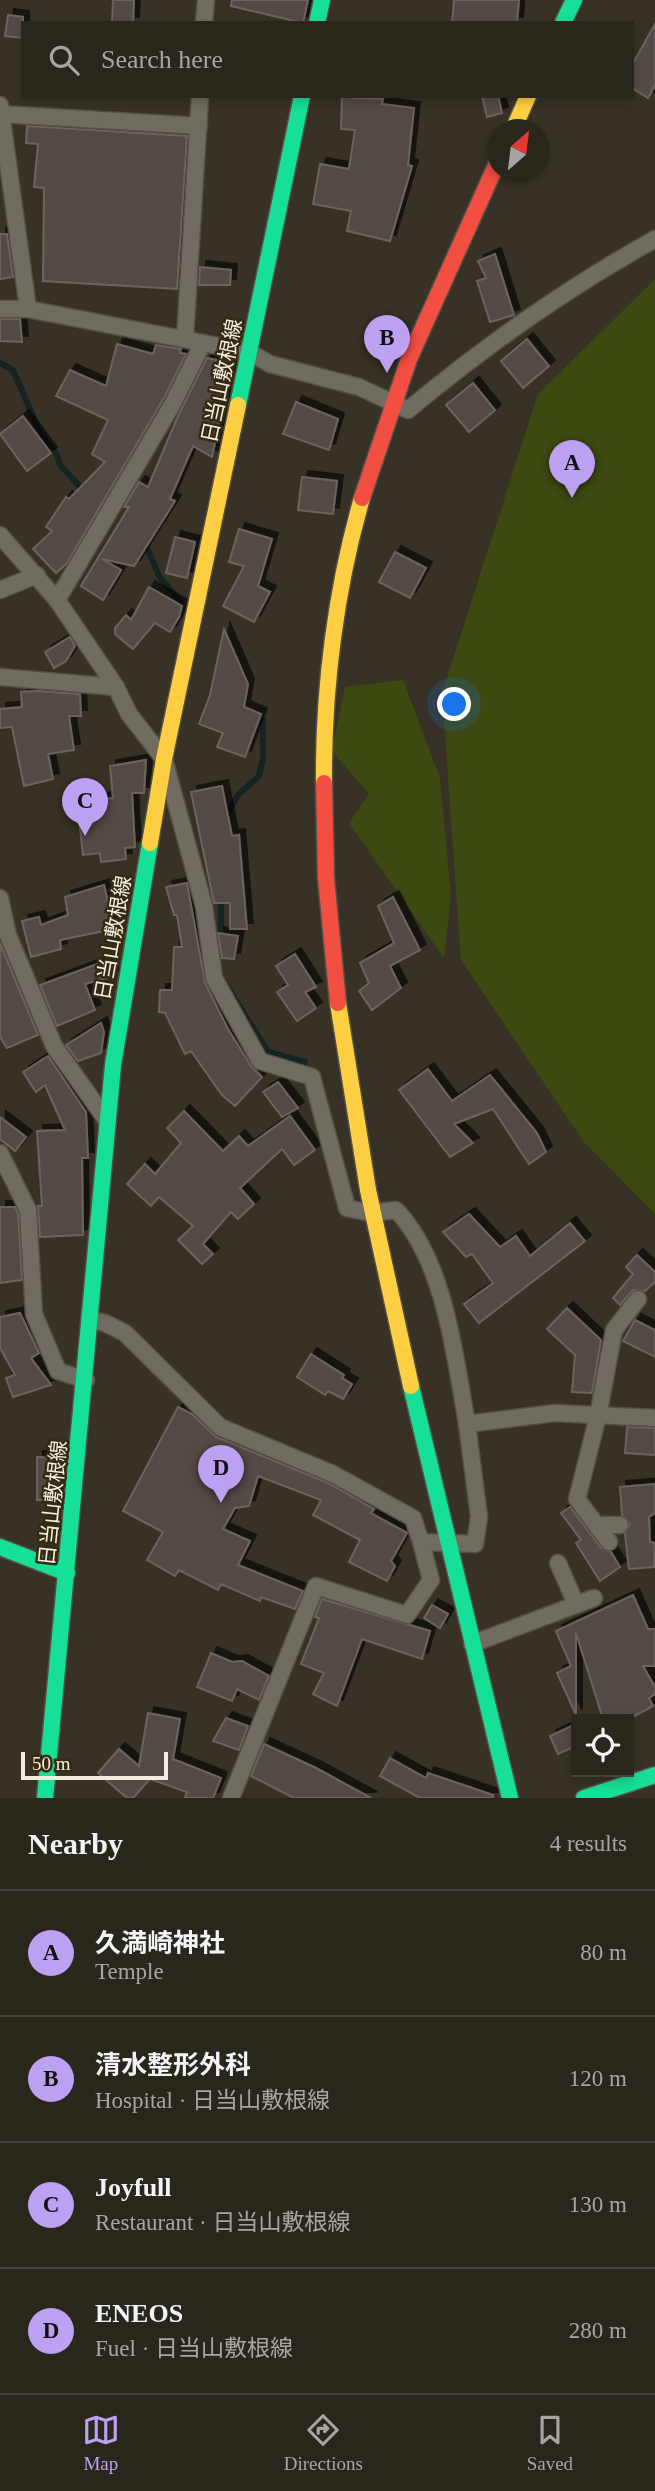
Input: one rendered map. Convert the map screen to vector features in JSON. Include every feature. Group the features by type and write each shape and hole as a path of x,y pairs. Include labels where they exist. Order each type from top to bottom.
{"main road":[{"path":"317,21 322,0"},
{"path":"564,21 574,0"},
{"name":"日当山敷根線","path":"45,1798 86,1380 96,1234 113,1065 164,760 302,98"},
{"path":"518,119 527,98"},
{"path":"489,182 392,404 346,562 332,651 326,745 324,850 335,993 370,1213 510,1798"},
{"path":"0,1547 67,1573"},
{"path":"584,1798 655,1775"}],"street":[{"path":"204,21 206,0"},
{"path":"185,338 200,98"},
{"path":"28,309 1,114 198,126"},
{"path":"0,309 28,309 249,352 270,364 359,387 408,410 539,310 603,268 655,239"},
{"path":"57,600 172,405 204,342"},
{"path":"0,535 57,600 116,687 129,714 164,760 204,906 214,978 260,1061 312,1077 347,1208 370,1213 396,1210 411,1226 427,1260 449,1327 467,1423 479,1517 475,1544 421,1542"},
{"path":"0,590 37,575"},
{"path":"0,677 116,687"},
{"path":"0,898 8,935 54,1046 108,1122"},
{"path":"0,1153 28,1210 34,1314 58,1371 86,1380"},
{"path":"609,1542 577,1499 598,1416 614,1330 638,1299"},
{"path":"91,1320 105,1322 125,1333 220,1427 333,1474 413,1518 421,1542 430,1580 407,1615 316,1586 239,1771 231,1798"},
{"path":"467,1423 555,1413 655,1418"},
{"path":"596,1525 620,1525"},
{"path":"558,1563 576,1604"},
{"path":"472,1644 594,1598"}],"green space":[{"path":"655,279 655,1214 583,1141 461,960 442,693 538,394"},
{"path":"403,680 440,778 451,896 444,958 349,823 369,794 332,751 345,687"}],"building":[{"path":"113,0 134,0 133,21 112,21"},
{"path":"232,0 308,0 303,21 231,6"},
{"path":"454,0 519,0 517,21 452,21"},
{"path":"8,15 23,17 21,38 5,36"},
{"path":"655,24 655,85 648,98 634,89 634,61"},
{"path":"342,98 383,99 382,104 414,108 408,165 412,166 390,241 347,231 351,211 313,204 320,164 349,169 355,130 341,129"},
{"path":"482,98 498,98 502,113 487,117"},
{"path":"27,126 187,136 177,289 43,281 44,188 34,187 38,144 26,143"},
{"path":"0,234 7,234 13,277 0,279"},
{"path":"495,254 514,315 490,322 477,281 486,278 478,261"},
{"path":"200,267 231,270 230,285 199,285"},
{"path":"0,319 20,319 22,342 0,341"},
{"path":"527,339 549,366 523,388 501,361"},
{"path":"117,344 153,354 156,345 181,349 180,353 186,354 165,396 67,563 56,573 33,549 52,531 46,527 66,497 69,499 105,462 92,454 108,420 56,396 70,370 106,386"},
{"path":"207,358 231,363 212,457 193,446 170,499 175,501 134,566 102,559 121,570 103,600 81,586 129,507 124,507 139,482 148,487 178,416"},
{"path":"473,383 495,410 469,432 446,405"},
{"path":"296,402 338,419 329,450 283,434"},
{"path":"23,416 51,453 27,471 0,434"},
{"path":"302,477 337,481 333,514 298,510"},
{"path":"239,529 272,539 258,586 270,592 254,622 223,606 244,566 229,562"},
{"path":"175,537 195,542 187,578 166,573"},
{"path":"395,552 426,568 410,598 379,582"},
{"path":"149,587 182,606 170,632 155,623 133,649 115,634 115,628 126,615 131,620"},
{"path":"224,629 248,684 244,707 261,714 245,757 217,747 223,733 199,724 210,695"},
{"path":"70,637 75,646 66,661 54,668 45,652"},
{"path":"21,692 80,694 81,716 69,716 74,750 48,754 53,779 24,786 12,727 0,728 0,709 22,707"},
{"path":"146,760 144,793 132,793 135,847 125,848 126,859 101,862 100,853 83,855 77,801 113,798 110,766"},
{"path":"222,786 232,836 239,835 247,929 230,929 230,903 214,903 191,792"},
{"path":"187,883 205,983 228,1029 251,1066 262,1077 235,1106 222,1095 191,1051 185,1054 165,1013 159,1012 160,990 172,990 174,947 182,947 177,915 174,915 166,887"},
{"path":"104,885 114,929 60,940 61,949 31,957 22,921 39,917 41,925 68,915 65,897"},
{"path":"393,897 420,950 390,966 401,988 372,1010 359,991 369,983 360,963 394,943 378,906"},
{"path":"218,933 238,936 234,959 222,958"},
{"path":"0,943 38,1035 7,1048 0,1037"},
{"path":"295,954 316,987 305,992 316,1008 297,1021 277,992 288,985 276,966"},
{"path":"108,960 113,976 85,984 95,1010 57,1026 40,985"},
{"path":"101,1023 104,1032 101,1053 78,1061 66,1045"},
{"path":"48,1056 86,1112 88,1158 82,1158 83,1235 40,1237 38,1206 42,1206 37,1131 65,1130 45,1085 36,1092 23,1072"},
{"path":"428,1069 452,1101 490,1075 537,1133 546,1152 529,1164 493,1109 454,1124 473,1143 450,1157 399,1090"},
{"path":"278,1082 298,1108 282,1117 263,1092"},
{"path":"184,1111 223,1151 239,1136 248,1146 290,1116 315,1150 294,1165 282,1149 240,1188 254,1204 238,1219 231,1212 203,1244 213,1254 202,1264 178,1240 193,1226 159,1197 151,1206 127,1184 145,1164 155,1174 181,1143 167,1128"},
{"path":"0,1117 26,1137 15,1151 0,1139"},
{"path":"0,1207 15,1207 18,1213 22,1280 0,1283"},
{"path":"469,1214 500,1247 516,1236 530,1256 570,1223 585,1241 479,1323 464,1304 493,1283 472,1254 466,1257 443,1232"},
{"path":"637,1255 655,1272 655,1282 645,1291 633,1290 620,1305 613,1298 633,1274 626,1267"},
{"path":"567,1308 601,1340 592,1393 572,1392 575,1355 547,1329"},
{"path":"20,1313 39,1353 31,1358 51,1385 13,1397 6,1378 15,1375 0,1348 0,1317"},
{"path":"635,1320 655,1330 655,1357 623,1341"},
{"path":"311,1354 344,1375 342,1378 352,1384 343,1399 328,1391 325,1395 297,1377"},
{"path":"178,1407 192,1414 216,1437 328,1483 374,1509 371,1513 407,1533 391,1561 395,1566 387,1581 349,1562 360,1540 313,1515 321,1500 258,1476 249,1506 235,1508 223,1529 250,1541 238,1565 303,1591 295,1609 261,1597 260,1601 221,1584 218,1590 179,1570 175,1576 147,1560 163,1532 123,1511"},
{"path":"627,1427 655,1428 655,1455 625,1453"},
{"path":"37,1457 62,1458 59,1500 37,1500"},
{"path":"655,1484 655,1513 649,1517 650,1542 655,1543 654,1567 629,1569 625,1534 630,1524 622,1515 620,1487"},
{"path":"570,1507 601,1548 611,1552 620,1567 600,1581 576,1543 581,1540 561,1513"},
{"path":"633,1595 648,1629 655,1629 655,1666 643,1666 655,1687 655,1694 649,1698 653,1706 634,1716 634,1714 601,1714 576,1633 576,1714 557,1673 571,1666 556,1631"},
{"path":"322,1599 430,1631 422,1659 362,1639 337,1706 313,1694 324,1673 301,1664 319,1618 315,1617"},
{"path":"432,1605 448,1614 440,1628 424,1618"},
{"path":"211,1653 232,1662 242,1661 269,1676 259,1700 237,1689 232,1701 197,1687"},
{"path":"148,1713 180,1719 173,1759 221,1778 213,1798 185,1798 187,1792 150,1779 133,1798 127,1798 98,1773 119,1749 139,1766"},
{"path":"226,1718 248,1726 239,1750 213,1741"},
{"path":"571,1726 571,1748 558,1754 550,1736"},
{"path":"264,1744 371,1798 294,1798 251,1776"},
{"path":"390,1758 426,1778 428,1773 493,1795 493,1798 420,1798 380,1776"}],"waterway":[{"path":"0,363 13,370 40,432 57,455 60,465 85,492"},
{"path":"144,541 160,578 181,602"},
{"path":"224,820 238,795 259,776 263,758 263,720"},
{"path":"215,947 221,932 221,896"},
{"path":"223,980 268,1052 305,1062"}],"traffic: fast":[{"path":"317,21 322,0"},
{"path":"564,21 574,0"},
{"path":"238,405 302,98"},
{"path":"45,1798 113,1065 150,843"},
{"path":"411,1386 510,1798"},
{"path":"0,1547 67,1573"},
{"path":"584,1798 655,1775"}],"traffic: slow":[{"path":"518,119 527,98"},
{"path":"150,843 164,759 238,405"},
{"path":"324,783 326,711 333,639 345,567 362,498"},
{"path":"338,1003 368,1190 411,1386"}],"traffic: jam":[{"path":"362,498 409,359 489,182"},
{"path":"324,783 326,878 338,1003"}],"place":[{"name":"清水整形外科","path":"387,373"},
{"name":"久満崎神社","path":"572,498"},
{"name":"Joyfull","path":"85,836"},
{"name":"ENEOS","path":"221,1503"}]}
